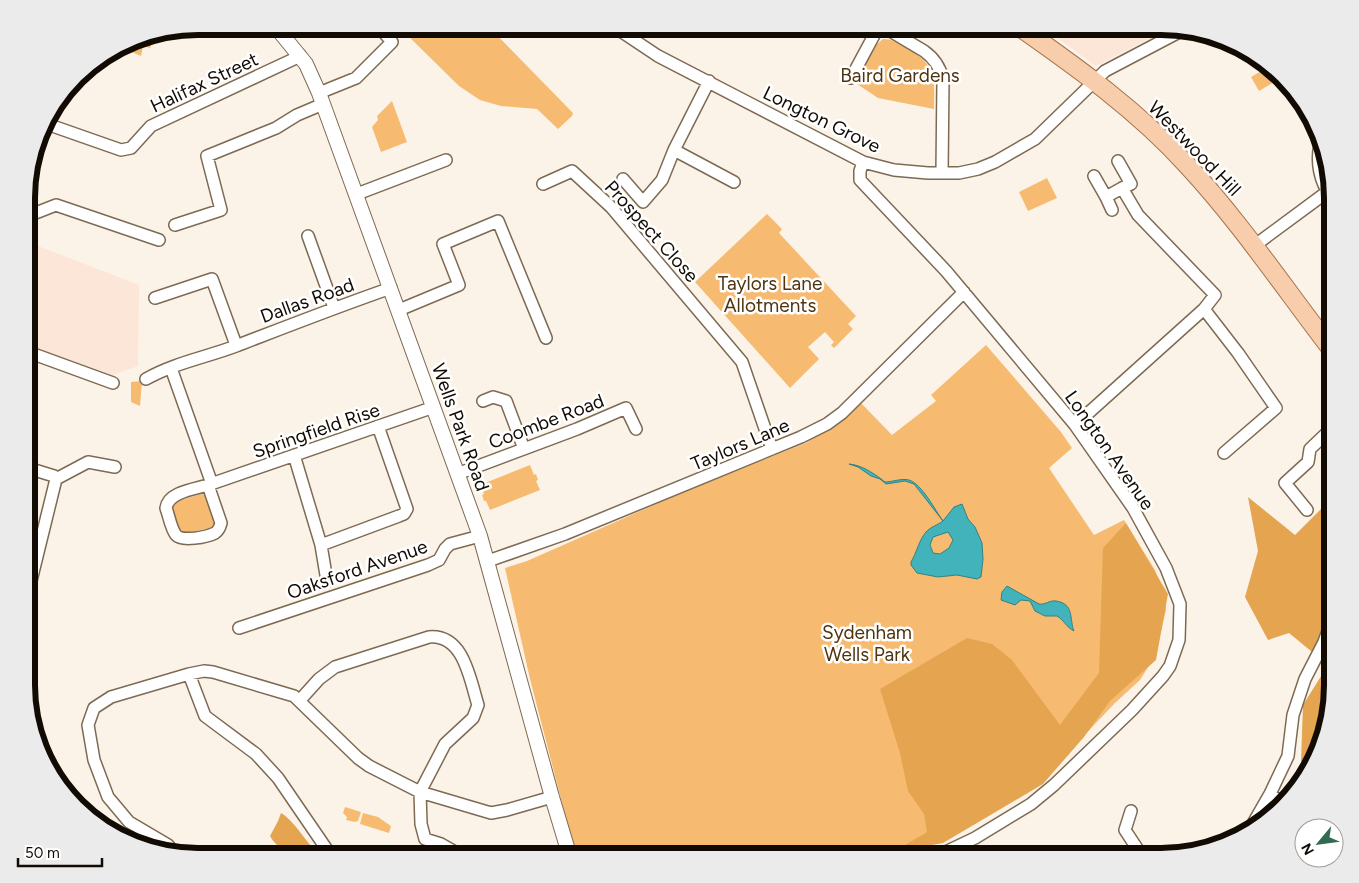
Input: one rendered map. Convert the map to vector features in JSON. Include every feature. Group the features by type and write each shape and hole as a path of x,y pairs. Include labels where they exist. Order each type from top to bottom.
{"main road":[{"name":"Westwood Hill","path":"1031,35 1118,100 1188,166 1254,246 1324,339"}],"street":[{"name":"Wells Park Road","path":"283,35 300,55 310,72 321,99 480,536 567,848"},
{"path":"175,225 221,210 207,156 276,128 356,78 392,42 386,35"},
{"name":"Longton Grove","path":"626,35 658,56 863,162 894,170 942,173 959,173 978,169 1019,149 1035,139 1105,71 1173,35"},
{"path":"851,78 876,35"},
{"path":"897,35 930,55 939,67 943,79 942,173"},
{"name":"Halifax Street","path":"52,126 121,150 131,148 152,126 300,55"},
{"path":"623,179 642,202 662,180 674,150 709,81"},
{"path":"674,150 734,182"},
{"path":"1319,158 1320,173 1323,180"},
{"path":"357,194 446,160"},
{"path":"1106,197 1131,184 1118,160"},
{"name":"Longton Avenue","path":"863,162 860,180 946,271 1075,425 1133,508 1166,568 1180,604 1179,640 1170,666 1132,710 1054,785 1030,804 975,838 954,848"},
{"name":"Prospect Close","path":"543,184 572,171 611,207 742,362 772,449"},
{"path":"1094,176 1112,210"},
{"path":"1075,425 1204,309 1215,295 1138,215 1122,188"},
{"path":"1254,246 1324,199"},
{"path":"35,213 56,205 159,240"},
{"path":"399,310 459,285 443,244 498,221 546,338"},
{"path":"308,236 334,308"},
{"path":"155,298 211,275 236,346"},
{"name":"Dallas Road","path":"146,379 171,368 236,346 391,288"},
{"name":"Taylors Lane","path":"488,561 565,534 815,431 842,413 964,292"},
{"path":"1204,309 1238,353 1276,408 1224,453"},
{"path":"35,355 113,383"},
{"path":"171,368 210,484 221,523 215,533 185,540 180,538 176,535 166,508 167,504 172,497 210,484"},
{"path":"482,401 493,397 506,401 524,449"},
{"name":"Springfield Rise","path":"210,484 434,407"},
{"name":"Coombe Road","path":"457,474 626,408 636,429"},
{"path":"321,545 404,514 407,509 378,426"},
{"path":"1308,510 1285,483 1308,462 1310,449 1324,436"},
{"path":"294,455 321,545 327,580"},
{"path":"35,564 56,479 88,462 115,467"},
{"path":"35,470 54,476 56,479"},
{"name":"Oaksford Avenue","path":"239,628 428,565 439,560 450,544 480,536"},
{"path":"300,700 319,679 335,668 429,636 436,636 451,643 460,652 478,706 473,718 445,744 420,792 421,824 425,839 448,848"},
{"path":"1257,816 1288,756 1293,715 1305,678 1324,642"},
{"path":"168,845 129,822 108,797 94,760 88,725 94,708 111,697 204,671 214,672 294,696 358,758 369,766 420,792 491,812 506,810 552,797"},
{"path":"188,674 205,716 256,754 278,778 326,848"},
{"path":"1270,794 1277,799"},
{"path":"1131,811 1125,830 1137,848"},
{"path":"139,837 148,834"}],"shaded area":[{"path":"1053,35 1156,35 1096,66"},
{"path":"35,245 139,285 138,366 113,375 35,347"},
{"path":"1248,497 1295,535 1324,506 1324,662 1289,633 1268,640 1245,597 1258,551"},
{"path":"1126,523 1168,594 1156,660 1110,701 1084,737 1043,784 943,843 915,848 900,848 927,832 924,814 908,791 900,753 880,689 967,638 992,644 1012,660 1060,725 1099,673 1103,548"},
{"path":"1324,671 1324,696 1321,717 1307,757 1305,761 1301,761 1303,705"},
{"path":"281,813 286,816 313,848 280,848 270,836"}],"green space":[{"path":"407,35 497,35 573,113 558,129 537,109 501,106 480,100 459,86"},
{"name":"Baird Gardens","path":"883,39 893,41 925,61 934,81 934,109 878,98 854,82 861,78 869,80 872,74 866,69 865,64 876,45"},
{"path":"152,42 150,48 143,46 141,56 128,51"},
{"path":"1262,71 1275,82 1259,91 1251,77"},
{"path":"392,101 407,142 381,152 372,127 378,120 377,116"},
{"path":"1047,178 1057,198 1028,211 1019,192"},
{"name":"Taylors Lane Allotments","path":"767,214 782,229 779,233 856,316 848,324 853,329 834,348 831,345 834,342 825,332 808,347 819,359 790,388 695,282"},
{"name":"Sydenham Wells Park","path":"986,345 1061,432 1072,448 1049,468 1094,535 1124,520 1155,570 1165,596 1166,610 1158,644 1150,664 1140,680 1074,746 900,848 574,848 530,679 505,568 527,561 681,493 806,443 843,419 861,403 892,435 936,401 931,395"},
{"path":"142,381 140,406 131,402 131,382"},
{"path":"530,465 534,475 536,474 538,480 536,481 540,490 490,510 486,501 484,501 482,495 484,494 480,485"},
{"path":"201,494 206,495 215,522 210,528 186,533 180,529 176,522 172,507 178,501"},
{"path":"345,807 361,812 358,821 346,820 347,817 343,813"},
{"path":"363,813 378,817 391,826 389,833 360,824"}],"water":[{"path":"849,464 863,468 873,473 885,482 909,480 914,482 943,521 914,484 905,481 886,484 858,467"},
{"path":"962,504 968,519 975,527 982,543 981,577 977,579 957,575 938,577 917,573 911,565 926,532 943,521 954,507","holes":["948,532 953,540 949,548 940,554 933,553 930,545 933,537"]},
{"path":"1007,586 1039,604 1056,601 1066,605 1069,609 1074,631 1057,616 1045,616 1035,611 1030,601 1021,600 1015,605 1001,600 1002,592"}]}
